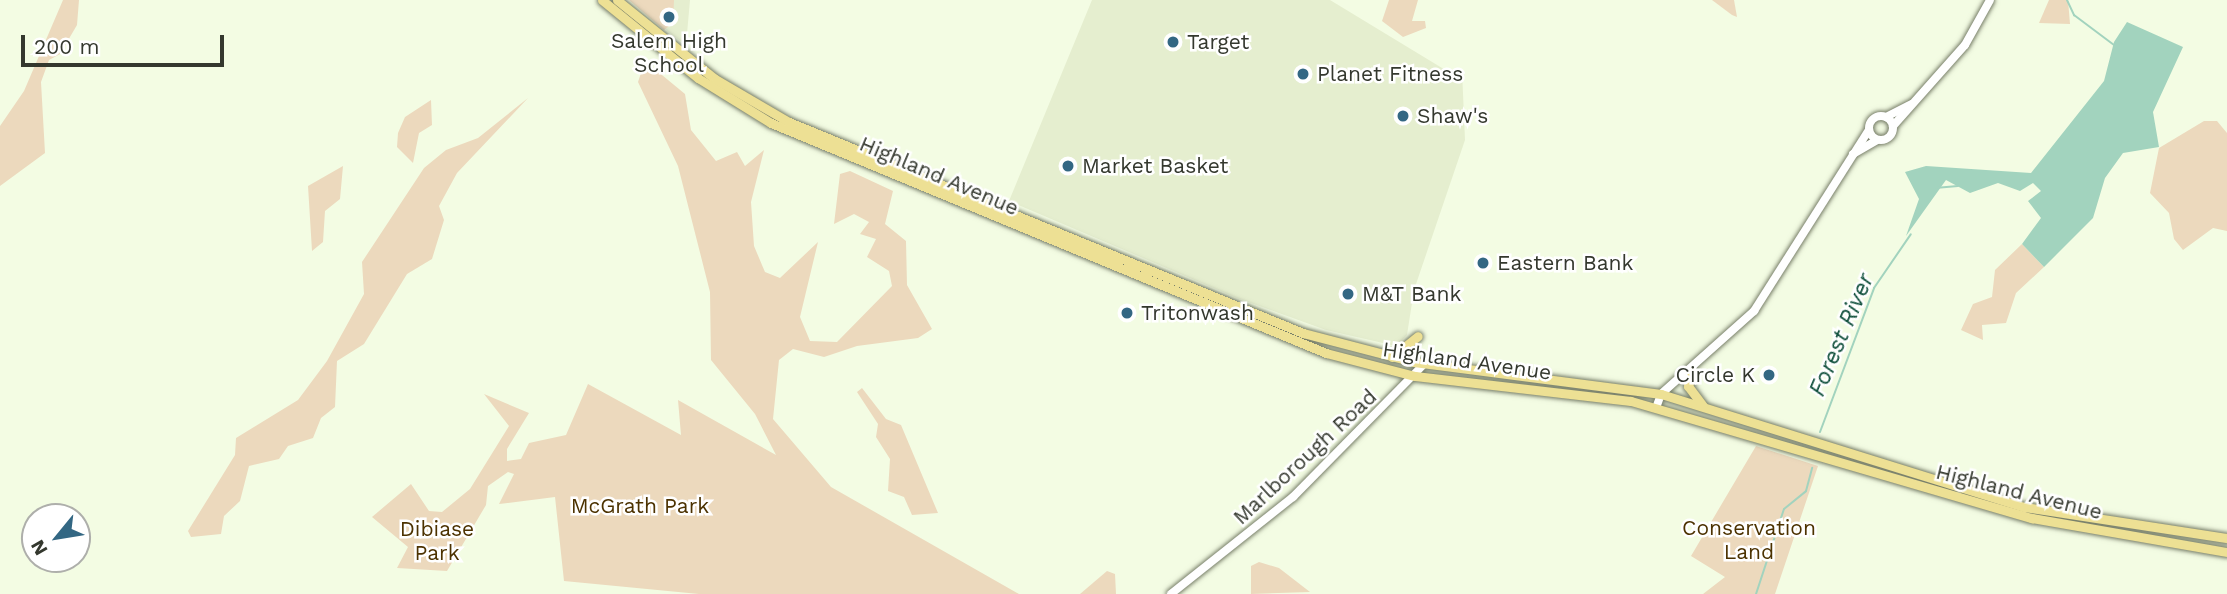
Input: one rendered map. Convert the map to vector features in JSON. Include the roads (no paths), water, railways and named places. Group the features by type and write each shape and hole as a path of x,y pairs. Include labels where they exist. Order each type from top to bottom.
{"main road":[{"name":"Highland Avenue","path":"602,0 698,79 802,137 1326,353 1415,376 1656,408 2032,518 2227,552"},
{"name":"Highland Avenue","path":"617,0 715,79 789,122 1294,330 1414,362 1661,394 2024,508 2227,538"},
{"path":"1392,357 1418,336"},
{"path":"1692,372 1691,394 1707,408"}],"street":[{"path":"1851,156 1877,139 1888,138 1893,125 1965,46 1990,0"},
{"path":"1656,408 1661,394 1692,372 1754,311 1875,118 1886,117 1914,103"},
{"path":"1886,117 1893,125"},
{"path":"1869,130 1877,139"},
{"path":"1414,362 1415,376"},
{"name":"Marlborough Road","path":"1171,594 1293,497 1425,363"}],"waterway":[{"name":"Forest River","path":"2067,0 2074,15 2114,45"},
{"name":"Forest River","path":"1935,188 1958,186"},
{"name":"Forest River","path":"1820,432 1874,288 1911,234"},
{"name":"Forest River","path":"1756,594 1784,509 1806,491 1812,468"}],"place":[{"name":"Salem High School","path":"669,17"},
{"name":"Target","path":"1173,42"},
{"name":"Planet Fitness","path":"1303,74"},
{"name":"Shaw's","path":"1403,116"},
{"name":"Market Basket","path":"1068,166"},
{"name":"Eastern Bank","path":"1483,263"},
{"name":"M&T Bank","path":"1348,294"},
{"name":"Tritonwash","path":"1127,313"},
{"name":"Circle K","path":"1769,375"}],"park label":[{"name":"McGrath Park","path":"640,506"},
{"name":"Conservation Land","path":"1749,540"},
{"name":"Dibiase Park","path":"437,541"}]}
